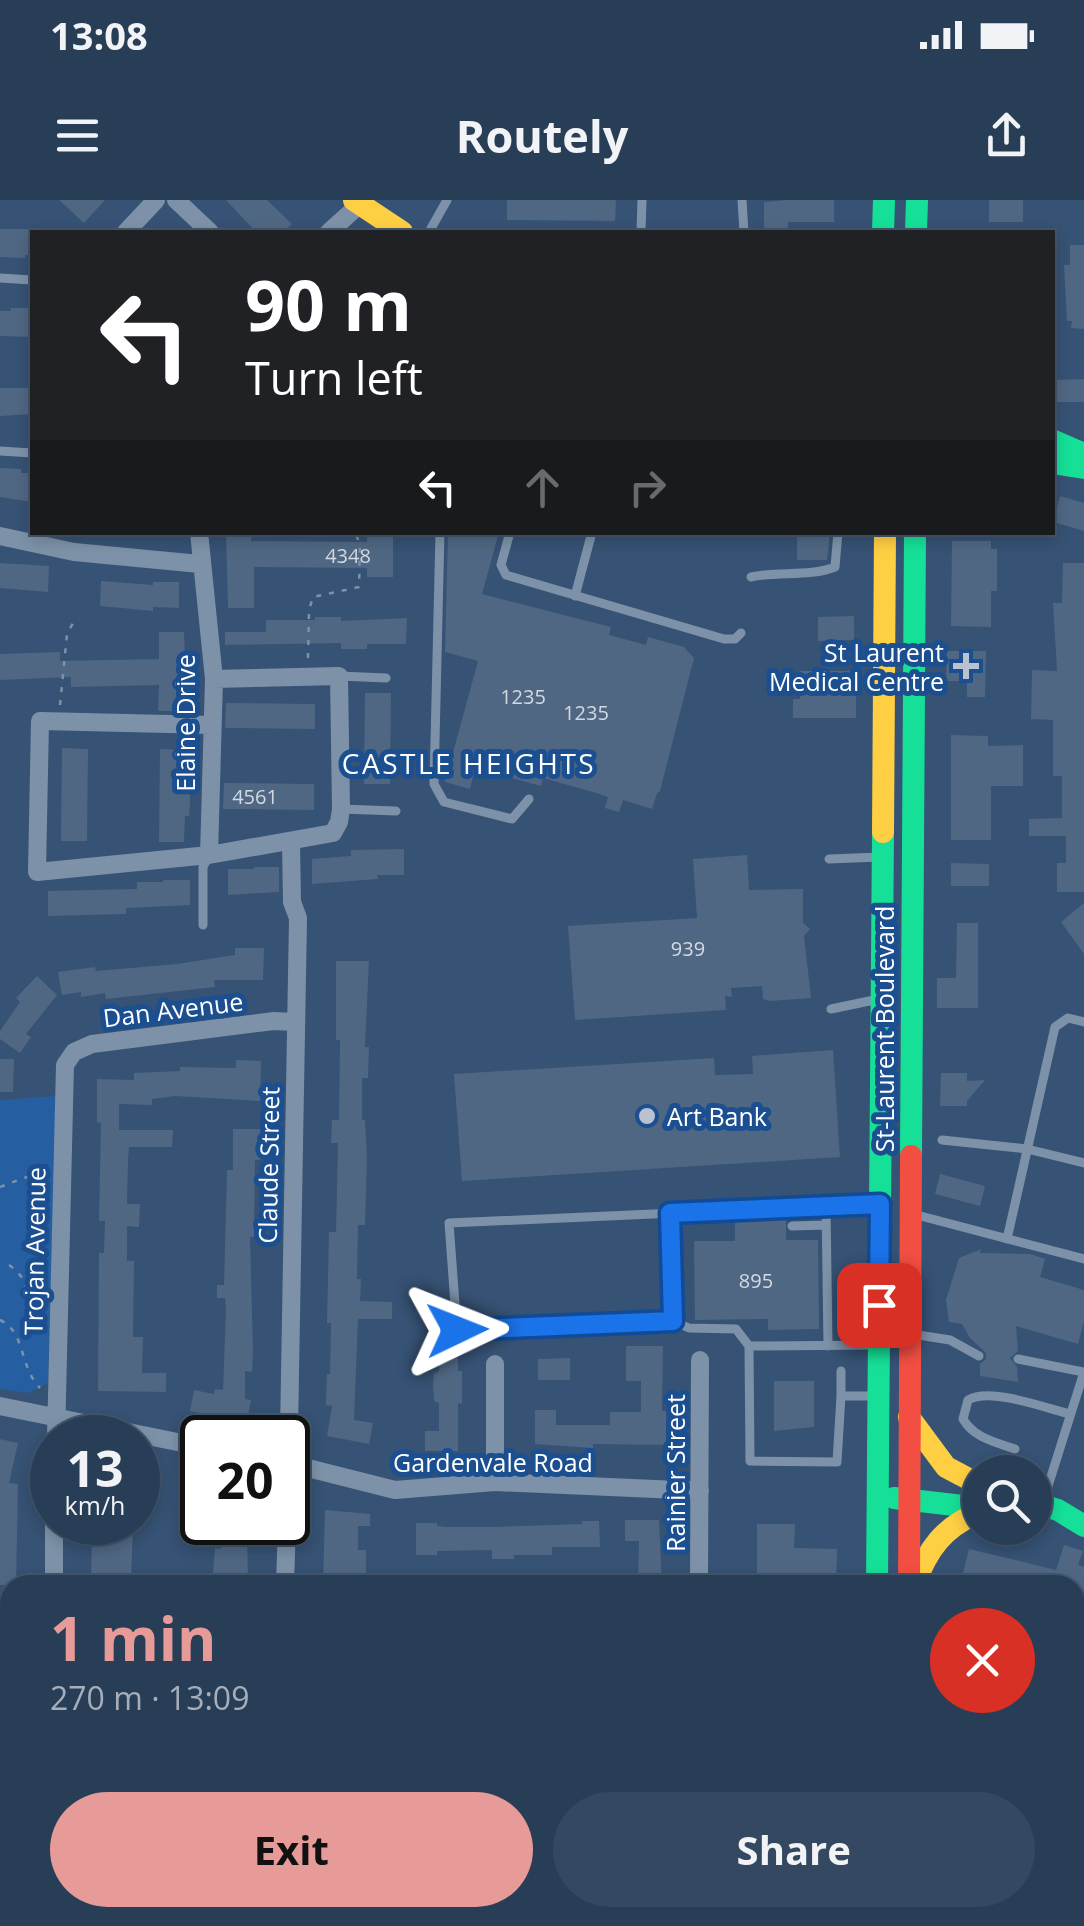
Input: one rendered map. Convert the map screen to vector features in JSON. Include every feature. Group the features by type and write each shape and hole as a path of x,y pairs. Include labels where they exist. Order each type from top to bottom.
{"main road":[{"path":"883,230 884,200"},
{"path":"916,200 916,230"},
{"path":"356,203 399,230"},
{"path":"1055,441 1084,454"},
{"path":"1055,463 1084,468"},
{"name":"St-Laurent Boulevard","path":"877,1575 885,535"},
{"name":"St-Laurent Boulevard","path":"912,1575 908,1495 914,535"},
{"path":"910,1417 931,1453 962,1477"},
{"path":"878,1494 962,1494"},
{"path":"908,1495 962,1506"},
{"path":"1052,1510 1083,1525"},
{"path":"917,1575 942,1532 962,1518"}],"street":[{"path":"128,230 156,200"},
{"path":"176,200 208,230"},
{"path":"330,230 356,203"},
{"path":"74,535 74,552"},
{"name":"Elaine Drive","path":"199,535 214,679 209,855"},
{"path":"0,536 74,552 200,564"},
{"path":"212,725 40,722 37,872 209,855 333,833 340,822 339,676 214,679"},
{"name":"Claude Street","path":"289,1415 298,918 292,902 291,843"},
{"name":"Dan Avenue","path":"64,1065 74,1052 92,1044 295,1022"},
{"name":"Trojan Avenue","path":"56,1415 64,1065"},
{"name":"Rainier Street","path":"699,1575 700,1360"},
{"path":"494,1364 495,1482"},
{"path":"0,1406 50,1415"},
{"name":"Gardenvale Road","path":"310,1469 395,1490 495,1482 700,1491"},
{"path":"54,1545 54,1575"},
{"path":"285,1575 286,1545"}],"lane":[{"path":"429,230 447,200"},
{"path":"641,230 642,200"},
{"path":"742,200 744,230"},
{"path":"0,278 30,280"},
{"path":"0,450 30,453"},
{"path":"440,535 434,784 444,802 512,819 528,800"},
{"path":"509,535 501,565 506,576 724,640 735,640 742,633"},
{"path":"575,596 591,535"},
{"path":"752,577 776,572 825,571 835,566 838,535"},
{"path":"339,676 386,678"},
{"path":"340,809 396,810"},
{"path":"203,926 203,867 209,855"},
{"path":"830,859 882,857"},
{"path":"831,1009 881,999"},
{"path":"1007,1238 1055,1027 1068,1018 1084,1022"},
{"path":"942,1140 1027,1149 1084,1163"},
{"path":"842,1371 837,1462 750,1461 749,1346 736,1329 688,1328 673,1321 457,1330 449,1224 880,1204"},
{"path":"826,1206 828,1346"},
{"path":"670,1213 673,1321"},
{"path":"910,1213 1084,1258"},
{"path":"792,1226 826,1225"},
{"path":"910,1334 950,1340 979,1356"},
{"path":"749,1346 878,1345"},
{"path":"1018,1359 1084,1372 1052,1466"},
{"path":"1014,1450 969,1429 963,1419 968,1400 976,1395 993,1395 1070,1414"},
{"path":"841,1396 878,1396"}],"path":[{"path":"308,677 309,610 313,597 359,587 357,535"},
{"path":"59,721 68,634 73,622"},
{"path":"0,1187 61,1166"},
{"path":"10,1266 22,1274 29,1294 25,1322 18,1335"},
{"path":"0,1320 10,1324 18,1335 24,1366 37,1387 55,1394"}],"shaded area":[{"path":"56,1096 48,1383 29,1393 0,1389 0,1100"}],"building":[{"path":"59,200 105,200 84,223"},
{"path":"226,200 267,200 292,224 286,230 254,230"},
{"path":"507,200 616,200 615,221 507,220"},
{"path":"834,200 834,222 788,222 788,230 764,230 764,202"},
{"path":"989,200 1023,200 1023,222 989,222"},
{"path":"0,229 32,229 30,255 0,257"},
{"path":"1070,245 1084,245 1084,329 1071,328 1072,321 1067,321 1064,265 1070,265"},
{"path":"30,308 30,337 0,336 0,311"},
{"path":"1084,379 1084,402 1055,402 1055,380"},
{"path":"0,388 30,388 30,414 0,416"},
{"path":"0,468 30,473 30,502 0,497"},
{"path":"1060,496 1084,503 1084,531 1055,523"},
{"path":"226,535 252,535 251,541 367,542 367,535 393,535 393,577 367,577 367,568 254,567 254,608 228,608"},
{"path":"448,535 498,535 482,594 611,627 609,635 646,645 648,637 684,647 694,658 652,809 623,800 619,812 605,808 608,797 593,792 543,778 541,786 475,768 470,789 445,782 478,661 445,652"},
{"path":"797,535 830,535 827,560 797,560"},
{"path":"952,541 991,541 991,549 997,549 997,591 991,591 991,627 951,626"},
{"path":"0,563 49,566 48,592 0,588"},
{"path":"1063,563 1084,563 1084,892 1057,892 1057,863 1066,863 1066,836 1029,836 1029,819 1062,818 1062,776 1053,776 1053,720 1031,719 1032,670 1057,671 1053,603 1062,603"},
{"path":"101,581 153,585 179,582 179,608 153,607 153,611 100,606"},
{"path":"854,616 854,640 818,641 818,617"},
{"path":"341,617 341,621 407,618 406,644 367,644 367,649 341,649 341,643 225,645 225,632 266,632 266,620"},
{"path":"159,632 184,632 185,658 189,658 184,711 158,711 159,685 71,687 71,677 0,680 0,654 60,652 60,661 159,659"},
{"name":"St Laurent Medical Centre","path":"947,651 986,651 985,697 967,697 967,681 946,681"},
{"path":"800,671 856,671 856,718 793,718 793,699 800,699"},
{"path":"365,693 391,693 390,784 364,784"},
{"path":"226,703 315,704 315,729 225,728"},
{"path":"951,735 988,736 988,746 1023,745 1023,786 991,786 991,840 951,840"},
{"path":"62,748 88,749 87,841 61,841"},
{"path":"160,749 186,750 185,789 190,789 190,803 184,842 159,842"},
{"path":"224,783 314,784 314,810 223,809"},
{"path":"404,849 404,875 312,884 312,859 351,856 351,850"},
{"path":"747,855 749,890 803,889 803,923 810,929 804,936 811,998 769,1001 763,999 762,986 731,988 732,997 725,996 726,1010 575,1020 568,926 697,918 693,859"},
{"path":"951,863 989,864 989,886 951,886"},
{"path":"279,867 279,892 228,895 228,869"},
{"path":"190,880 190,905 126,908 126,914 48,916 48,891 137,889 137,882"},
{"path":"1084,903 1084,954 1061,922"},
{"path":"957,923 978,923 978,1008 937,1008 937,978 956,978"},
{"path":"235,948 264,948 263,980 214,980 215,987 106,999 105,993 62,995 58,972 177,964 235,955"},
{"path":"336,961 369,961 365,1047 369,1047 368,1078 362,1078 367,1158 365,1225 358,1225 357,1279 361,1279 360,1301 392,1302 392,1319 358,1319 354,1420 373,1423 369,1444 327,1436 332,1406 326,1405 331,1323 327,1323 329,1232 336,1232 338,1143 331,1143 332,1120 339,1120"},
{"path":"37,976 57,995 26,1034 31,1037 20,1053 0,1039 0,1031 20,1002 16,998"},
{"name":"Art Bank","path":"833,1050 840,1157 462,1181 454,1074 714,1058 715,1075 753,1074 752,1056"},
{"path":"0,1059 14,1059 13,1092 0,1092"},
{"path":"236,1060 261,1061 260,1101 175,1096 152,1099 152,1105 119,1104 119,1130 173,1130 172,1147 129,1147 128,1161 127,1204 140,1204 139,1227 127,1226 127,1261 134,1261 133,1337 143,1337 142,1373 166,1373 166,1392 98,1391 99,1253 104,1253 105,1221 99,1221 101,1123 97,1122 97,1079 134,1080 134,1073 180,1071 180,1067 236,1068"},
{"path":"941,1073 967,1073 967,1081 985,1080 967,1106 940,1106"},
{"path":"233,1129 261,1129 260,1160 255,1160 254,1237 250,1237 252,1372 245,1371 245,1399 251,1400 248,1415 211,1415 190,1411 194,1390 214,1394 215,1389 223,1390 226,1308 225,1298 217,1298 217,1285 224,1285 227,1170 233,1170"},
{"path":"940,1174 985,1186 980,1206 935,1194"},
{"path":"786,1216 786,1240 818,1240 819,1329 768,1330 768,1319 695,1320 694,1241 735,1241 735,1218"},
{"path":"981,1249 980,1253 1030,1254 1045,1259 1040,1277 1084,1290 1084,1321 1078,1344 1016,1326 1018,1351 1010,1358 1017,1367 1018,1382 980,1376 980,1364 986,1353 962,1324 949,1322 946,1300 959,1258"},
{"path":"626,1346 663,1346 666,1445 593,1444 593,1448 535,1444 535,1410 556,1410 556,1425 610,1425 610,1412 641,1412 641,1381 626,1381"},
{"path":"440,1357 458,1357 458,1371 462,1371 458,1451 425,1451 425,1431 439,1431 439,1403 434,1401 433,1384"},
{"path":"570,1358 570,1380 538,1380 538,1359"},
{"path":"774,1381 814,1381 814,1427 774,1431"},
{"path":"0,1439 18,1443 9,1483 18,1484 16,1575 0,1575"},
{"path":"325,1510 370,1514 370,1526 358,1526 358,1550 366,1550 366,1575 323,1575"},
{"path":"625,1520 659,1520 662,1575 638,1575 639,1541 625,1541"},
{"path":"599,1521 600,1547 552,1547 552,1555 514,1555 514,1559 492,1559 492,1550 416,1555 416,1523 492,1527"},
{"path":"757,1524 795,1524 794,1548 837,1549 836,1575 757,1575"},
{"path":"92,1545 132,1545 131,1575 91,1575"},
{"path":"247,1545 248,1575 213,1575 215,1548"},
{"path":"1064,1545 1083,1551 1078,1565 1084,1567 1084,1575 962,1575 969,1549 1056,1570"}],"traffic: fast":[{"path":"883,230 884,200"},
{"path":"916,230 917,200"},
{"path":"1055,441 1084,454"},
{"path":"1055,463 1084,468"},
{"path":"911,1156 915,535"},
{"path":"877,1575 883,832"},
{"path":"894,1498 962,1506"},
{"path":"1052,1508 1084,1526"}],"traffic: slow":[{"path":"354,200 399,230"},
{"path":"883,832 885,535"},
{"path":"909,1417 946,1467 962,1475"},
{"path":"919,1575 938,1541 962,1521"}],"traffic: jam":[{"path":"909,1575 911,1156"}],"place":[{"name":"St Laurent Medical Centre","path":"966,666"},
{"name":"Art Bank","path":"647,1116"}],"district":[{"name":"CASTLE HEIGHTS","path":"469,763"}],"route":[{"path":"457,1330 673,1321 670,1213 880,1204 879,1305"}]}
